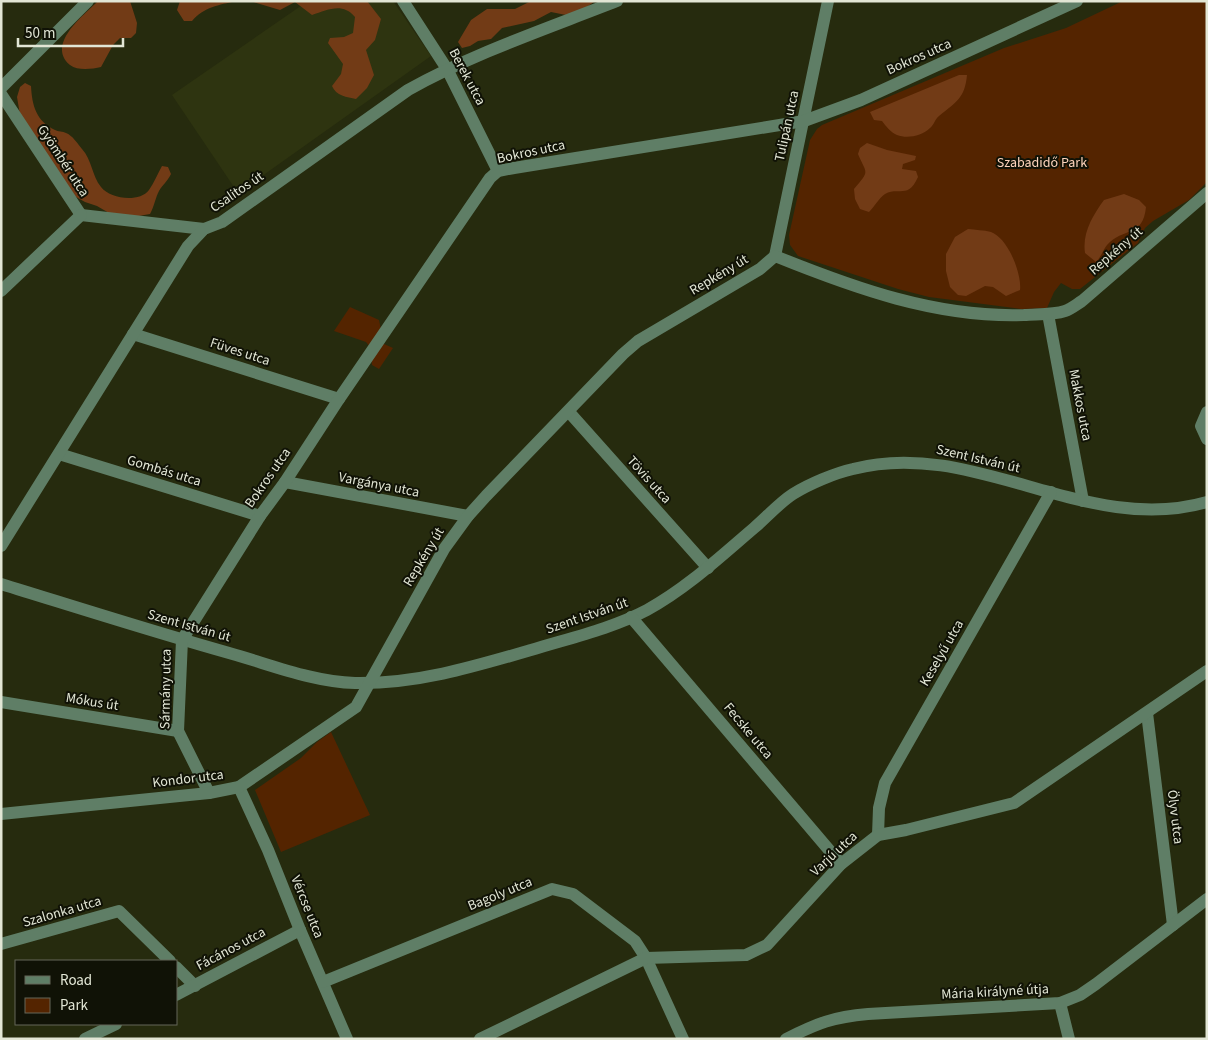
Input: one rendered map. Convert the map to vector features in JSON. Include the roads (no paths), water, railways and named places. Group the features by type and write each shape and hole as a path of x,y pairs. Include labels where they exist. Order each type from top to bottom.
{"street":[{"path":"1,88 88,1"},
{"name":"Berek utca","path":"403,1 447,69 498,171"},
{"name":"Csalitos út","path":"1,546 188,246 204,229 222,222 408,90 447,69 617,1"},
{"name":"Tulipán utca","path":"775,256 828,1"},
{"name":"Bokros utca","path":"182,640 260,516 285,482 484,184 498,171 804,121 861,100 1078,1"},
{"name":"Gyömbér utca","path":"1,94 81,215 204,229"},
{"name":"Repkény út","path":"369,683 444,549 468,516 623,354 638,341 760,268 775,256 859,288 923,305 984,314 1048,314 1066,310 1082,301 1207,193"},
{"path":"1,291 81,215"},
{"name":"Makkos utca","path":"1048,314 1083,501"},
{"name":"Füves utca","path":"133,334 339,399"},
{"name":"Tövis utca","path":"569,412 708,568"},
{"path":"1207,412 1201,426 1207,439"},
{"name":"Gombás utca","path":"59,454 260,516"},
{"name":"Szent István út","path":"1,584 182,640 312,677 369,683 423,678 450,672 600,630 631,618 668,597 708,568 794,494 824,479 853,468 889,463 921,462 954,467 1083,501 1148,511 1192,506 1207,502"},
{"name":"Vargánya utca","path":"285,482 468,516"},
{"name":"Keselyű utca","path":"878,835 879,808 886,783 1051,492"},
{"name":"Fecske utca","path":"631,618 841,864"},
{"name":"Sármány utca","path":"182,640 178,731 209,793"},
{"name":"Varjú utca","path":"480,1039 646,958 746,954 767,945 841,864 878,835 906,830 1014,803 1207,672"},
{"name":"Kondor utca","path":"1,814 209,793 239,787 356,707 369,683"},
{"name":"Mókus út","path":"1,702 178,731"},
{"name":"Ölyv utca","path":"1147,713 1173,925"},
{"name":"Vércse utca","path":"239,787 268,850 347,1039"},
{"name":"Bagoly utca","path":"323,982 552,889 573,894 636,941 646,958 683,1039"},
{"name":"Mária királyné útja","path":"786,1039 816,1024 840,1017 1060,1003 1080,995 1096,984 1207,899"},
{"name":"Szalonka utca","path":"1,944 119,911 169,960"},
{"name":"Fácános utca","path":"178,993 300,930"},
{"path":"178,969 195,986"},
{"path":"1060,1003 1069,1039"},
{"path":"85,1039 102,1035 115,1025"}],"park label":[{"name":"Szabadidő Park","path":"1042,163"}]}
